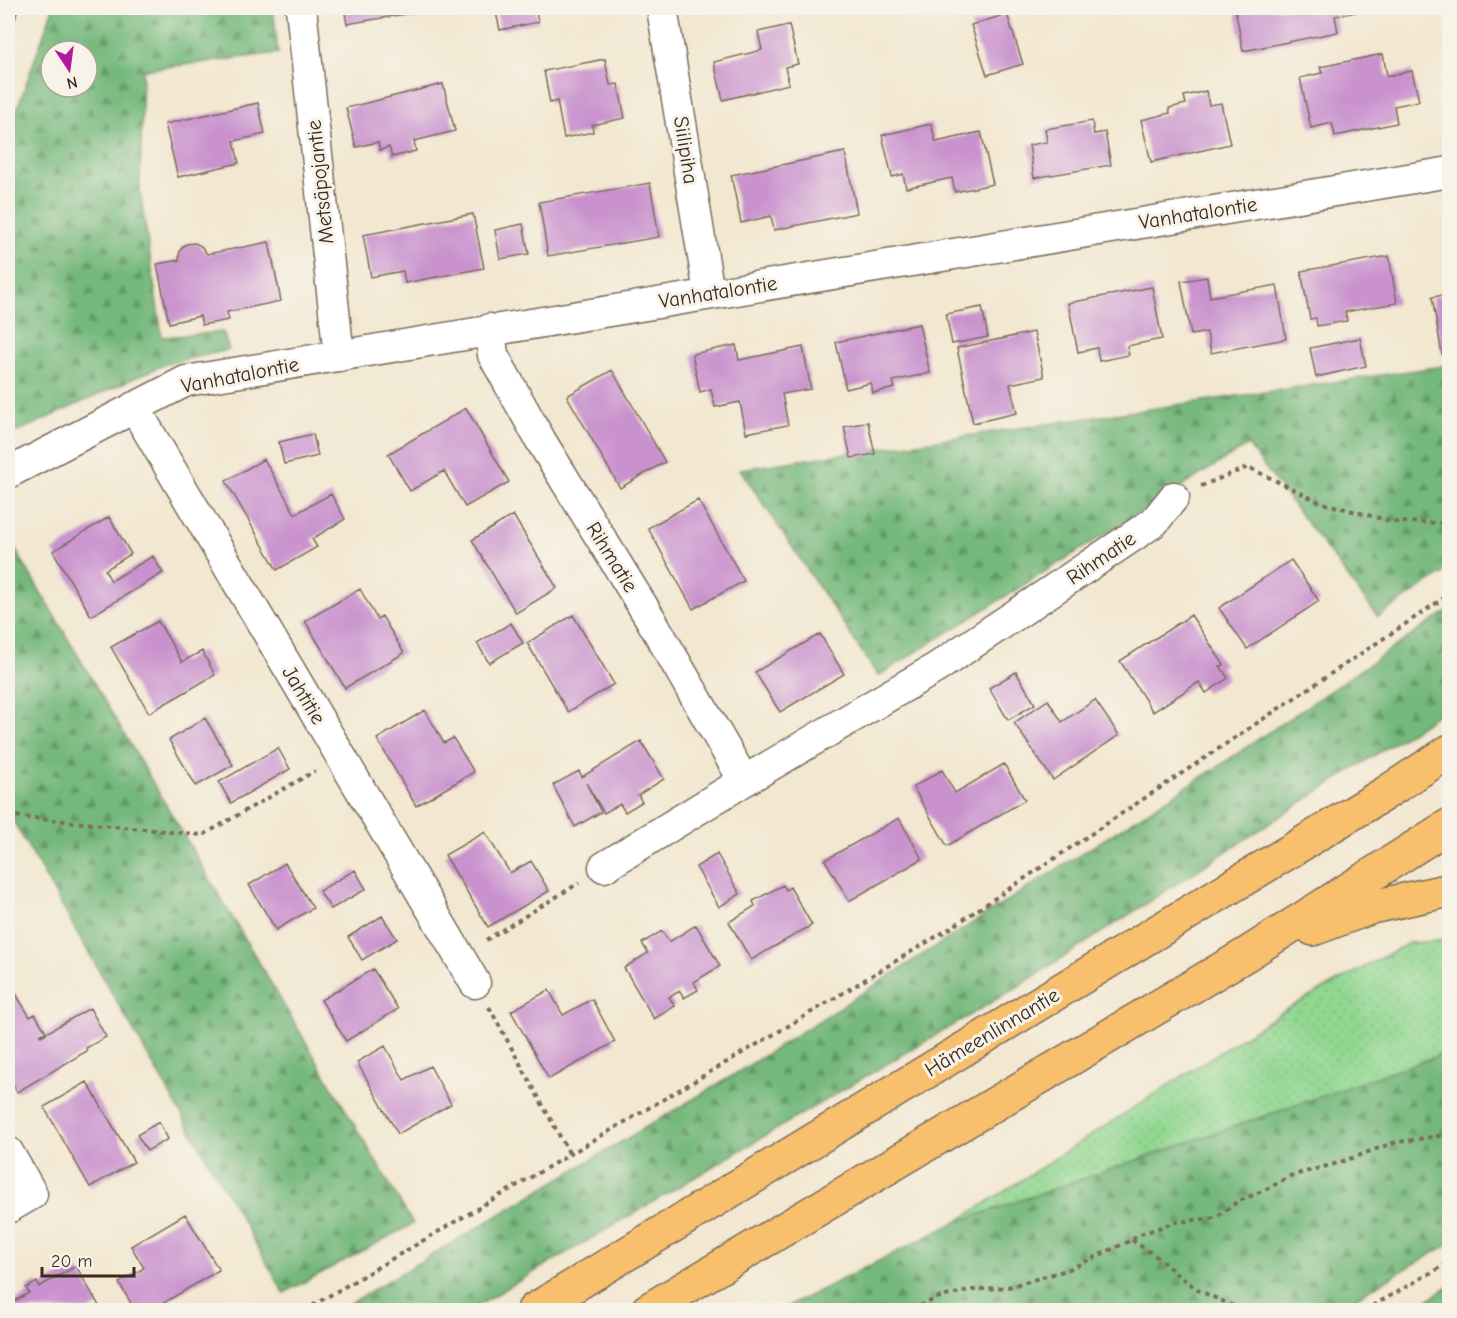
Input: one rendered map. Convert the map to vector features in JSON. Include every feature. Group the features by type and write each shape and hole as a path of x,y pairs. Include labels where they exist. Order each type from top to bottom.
{"main road":[{"name":"Hämeenlinnantie","path":"534,1311 1374,800 1447,758"},
{"path":"648,1311 1247,954 1449,825"},
{"path":"1247,954 1372,907 1449,890"}],"street":[{"name":"Metsäpojantie","path":"301,8 339,356"},
{"name":"Siilipiha","path":"662,8 709,293"},
{"name":"Vanhatalontie","path":"8,473 186,381 1449,172"},
{"name":"Rihmatie","path":"490,329 494,355 541,441 650,618 744,781"},
{"name":"Jahtitie","path":"134,407 475,983"},
{"name":"Rihmatie","path":"604,867 936,668 1154,522 1174,497"},
{"path":"8,1152 32,1194 8,1208"}],"path":[{"path":"1174,497 1248,467 1319,502 1394,522 1449,523"},
{"path":"305,1311 952,927 1449,594"},
{"path":"8,819 14,816 203,835 340,756"},
{"path":"459,956 604,867"},
{"path":"475,983 570,1153"},
{"path":"912,1311 937,1298 972,1290 1008,1287 1067,1269 1132,1240 1138,1235 1176,1222 1215,1218 1237,1202 1290,1176 1393,1143 1449,1135"},
{"path":"1132,1240 1200,1291 1242,1311"},
{"path":"1365,1311 1449,1262"}],"green space":[{"path":"53,8 273,8 278,53 143,70 140,190 162,337 223,332 229,350 165,364 8,436 8,135 39,48 39,99 99,99 99,39 42,39"},
{"path":"1449,365 1449,569 1378,617 1248,445 878,676 740,469"},
{"path":"8,537 413,1224 284,1293 8,812"},
{"path":"1449,610 1449,707 1019,986 470,1310 339,1310 732,1076 1216,768"},
{"path":"1449,940 1449,1052 952,1225 1285,1010 1409,943"},
{"path":"1449,1052 1449,1244 1334,1310 781,1310 952,1224"},
{"path":"1449,1286 1449,1310 1412,1310"}],"building":[{"path":"8,8 18,8 8,47"},
{"path":"344,8 423,8 423,11 347,24"},
{"path":"495,8 544,8 536,10 538,22 500,30"},
{"path":"1235,8 1362,8 1362,11 1335,16 1338,32 1243,51"},
{"path":"1007,14 1023,64 987,75 971,25"},
{"path":"789,25 798,64 785,67 789,84 723,100 714,62 762,50 758,32"},
{"path":"1383,54 1387,76 1412,71 1419,101 1394,106 1397,123 1335,136 1332,123 1311,128 1300,78 1322,73 1320,67"},
{"path":"605,59 610,85 618,84 625,118 592,125 593,132 564,138 557,101 550,103 544,71"},
{"path":"443,84 455,131 414,141 416,151 392,157 389,147 380,150 378,142 356,147 346,108"},
{"path":"1206,91 1209,105 1221,103 1230,144 1151,162 1141,120 1170,113 1169,108 1186,104 1184,96"},
{"path":"258,103 265,134 234,141 239,163 178,177 165,124"},
{"path":"1092,121 1094,134 1105,132 1111,165 1034,178 1029,145 1047,142 1045,129"},
{"path":"931,124 936,142 981,132 993,184 955,192 952,178 906,188 903,174 892,177 882,135"},
{"path":"845,152 857,213 774,230 771,216 741,223 731,175"},
{"path":"650,183 659,237 548,256 539,202"},
{"path":"473,214 484,268 405,283 403,271 371,277 363,235"},
{"path":"523,224 529,254 500,259 495,230"},
{"path":"269,242 281,301 227,312 229,320 202,325 200,316 169,323 157,264 179,260 181,249 186,244 195,243 201,246 207,254"},
{"path":"1389,256 1397,303 1345,312 1347,321 1317,326 1316,318 1310,319 1301,271"},
{"path":"1207,277 1210,297 1277,285 1286,339 1211,353 1207,332 1191,335 1181,281"},
{"path":"1152,287 1162,339 1127,346 1129,355 1099,361 1097,348 1078,352 1068,303"},
{"path":"1450,294 1450,353 1442,354 1432,297"},
{"path":"982,307 988,337 952,344 946,314"},
{"path":"919,324 930,373 893,381 895,388 873,393 871,383 846,389 836,342"},
{"path":"1034,332 1044,377 1010,384 1017,413 973,423 957,348"},
{"path":"1360,338 1366,366 1316,377 1310,348"},
{"path":"736,345 739,360 803,347 811,389 782,394 788,425 746,433 740,402 715,407 711,389 700,392 692,354"},
{"path":"612,370 665,462 620,488 567,396"},
{"path":"466,408 509,482 465,507 444,471 410,491 388,454"},
{"path":"868,422 875,454 851,458 844,427"},
{"path":"313,434 318,456 284,464 279,442"},
{"path":"264,459 295,514 331,494 345,519 312,539 317,547 277,570 226,481"},
{"path":"698,500 744,581 693,609 648,528"},
{"path":"513,515 557,588 516,613 472,540"},
{"path":"109,517 131,554 105,570 111,581 153,556 163,573 91,616 53,551"},
{"path":"1291,560 1319,601 1247,649 1219,608"},
{"path":"360,589 377,619 382,616 404,653 345,688 305,621"},
{"path":"573,615 614,684 568,712 527,643"},
{"path":"1191,615 1224,665 1220,666 1228,678 1206,693 1199,682 1153,712 1120,661"},
{"path":"158,621 182,662 202,651 215,675 149,713 111,647"},
{"path":"511,623 523,643 489,663 477,643"},
{"path":"820,634 844,674 780,712 755,672"},
{"path":"1016,672 1035,704 1008,720 989,688"},
{"path":"1048,700 1062,722 1095,700 1119,735 1053,780 1014,723"},
{"path":"425,710 444,743 453,738 474,772 416,806 377,739"},
{"path":"205,718 233,765 196,786 169,740"},
{"path":"641,741 664,779 638,795 642,802 625,812 620,804 604,813 586,783 601,812 575,827 553,785 579,771 582,777"},
{"path":"278,748 290,769 231,803 219,782"},
{"path":"1004,764 1025,800 947,846 913,787 942,770 955,793"},
{"path":"899,818 922,859 849,901 825,860"},
{"path":"485,832 510,873 531,861 549,891 488,927 445,855"},
{"path":"717,854 740,894 719,907 696,867"},
{"path":"285,863 313,908 276,930 249,885"},
{"path":"355,870 366,889 331,909 319,891"},
{"path":"783,885 786,890 790,887 812,925 751,960 729,922 755,906 753,901"},
{"path":"382,916 397,939 362,960 348,937"},
{"path":"696,925 720,966 694,982 698,990 684,998 680,991 669,997 675,1006 654,1019 624,968 648,953 642,943 662,931 669,942"},
{"path":"373,969 398,1009 346,1041 321,1000"},
{"path":"11,986 30,1017 35,1014 46,1032 41,1036 90,1008 106,1037 86,1048 87,1051 17,1092 8,1075 8,988"},
{"path":"549,990 563,1015 592,999 615,1042 549,1079 511,1011"},
{"path":"385,1046 404,1080 430,1066 451,1104 398,1134 357,1062"},
{"path":"87,1082 134,1162 90,1187 44,1107"},
{"path":"159,1122 168,1139 147,1151 137,1135"},
{"path":"185,1214 219,1270 152,1310 135,1310 119,1283 144,1268 131,1246"},
{"path":"76,1266 99,1306 90,1310 8,1310 8,1305 29,1293 26,1288 37,1282 39,1287"}]}
